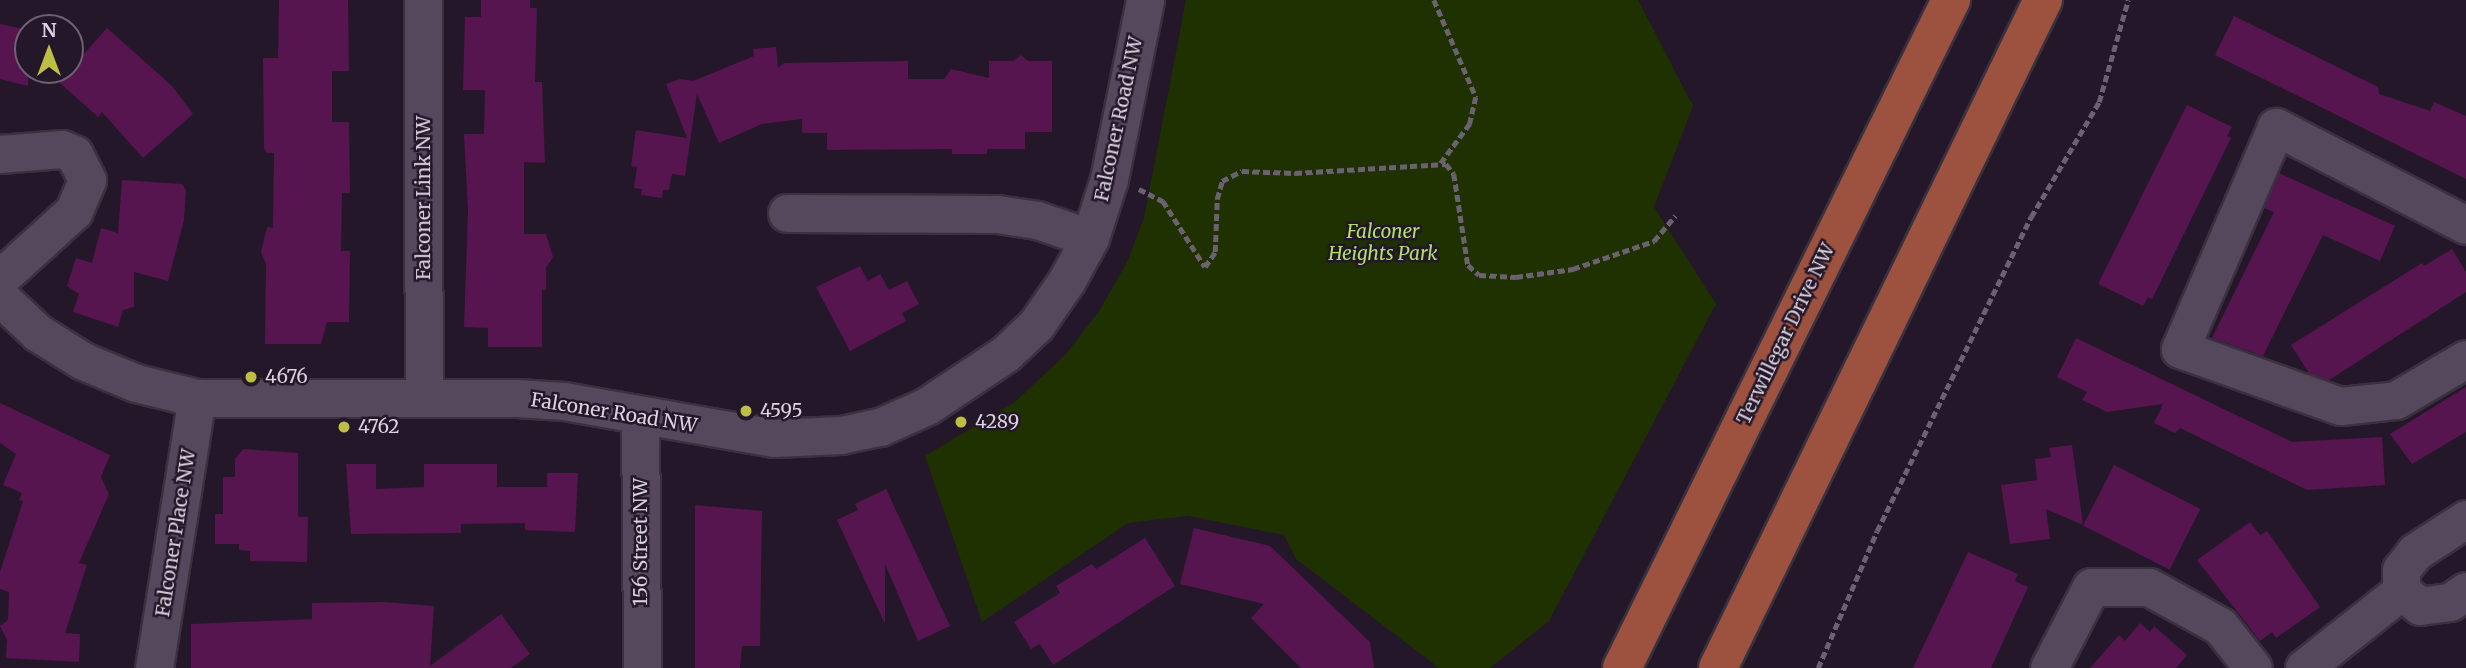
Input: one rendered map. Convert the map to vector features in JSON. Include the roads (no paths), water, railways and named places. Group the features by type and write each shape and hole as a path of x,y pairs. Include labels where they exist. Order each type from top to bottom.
{"main road":[{"name":"Terwillegar Drive NW","path":"1622,668 1951,0"},
{"path":"1717,668 2043,0"}],"street":[{"name":"Falconer Link NW","path":"423,0 424,396"},
{"name":"Falconer Road NW","path":"0,298 38,333 83,361 136,383 197,398 424,396 564,401 775,438 841,435 880,426 927,407 1005,354 1036,325 1090,237 1109,179 1144,0"},
{"path":"2466,225 2276,127 2180,349 2340,407 2396,400 2466,359"},
{"path":"0,154 62,149 74,153 87,180 74,211 0,278"},
{"path":"787,213 997,214 1037,220 1090,237"},
{"name":"Falconer Place NW","path":"154,668 197,398"},
{"name":"156 Street NW","path":"640,416 642,668"},
{"path":"2318,663 2402,591 2402,570 2415,552 2466,519"},
{"path":"2049,668 2091,587 2149,587 2220,626 2253,668"},
{"path":"2402,591 2420,606 2435,606 2466,592"}],"place":[{"name":"4676","path":"251,377"},
{"name":"4595","path":"746,411"},
{"name":"4289","path":"961,422"},
{"name":"4762","path":"344,427"}],"park label":[{"name":"Falconer Heights Park","path":"1383,243"}]}
